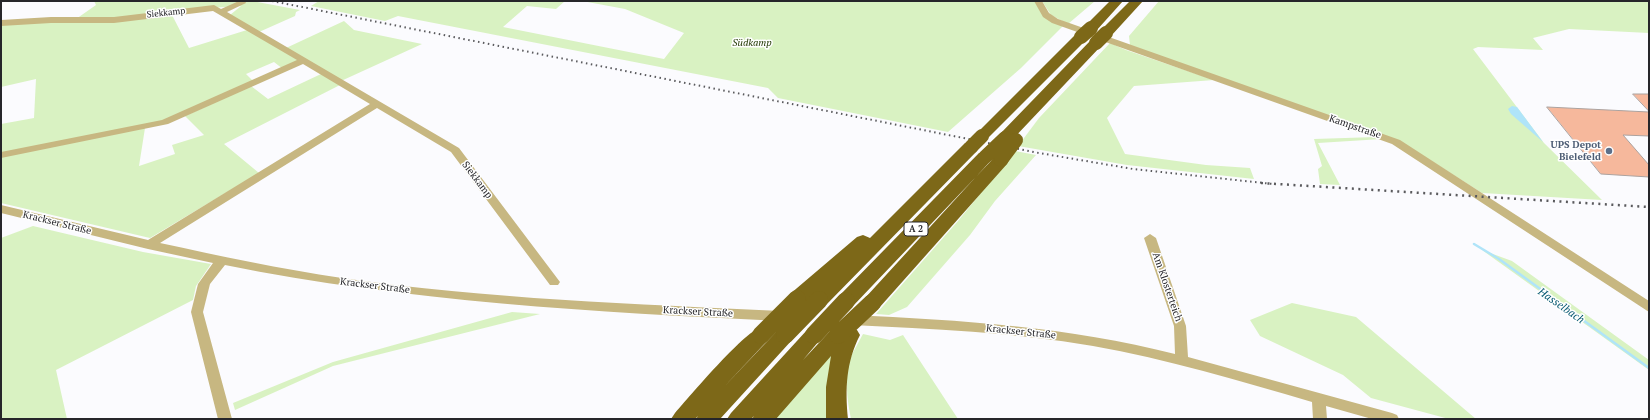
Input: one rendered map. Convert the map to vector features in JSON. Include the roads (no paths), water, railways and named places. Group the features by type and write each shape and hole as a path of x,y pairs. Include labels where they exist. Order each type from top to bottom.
{"highway":[{"name":"A 2","path":"707,419 819,300 1117,1"},
{"path":"763,419 844,335 1010,139 1049,103 1055,86 1137,1"},
{"name":"A 2","path":"738,419 846,301 993,159"},
{"path":"682,419 732,364 797,299 870,236 924,184 940,178"},
{"path":"837,419 835,388 844,346 844,335"},
{"path":"674,419 700,392 732,364"}],"street":[{"name":"Kampstraße","path":"1038,1 1046,15 1055,21 1396,142 1649,307"},
{"path":"221,12 242,3"},
{"name":"Siekkamp","path":"1,23 51,20 114,20 214,8 376,105 455,150 554,282"},
{"path":"1,155 165,122 303,61"},
{"path":"148,245 376,105"},
{"name":"Krackser Straße","path":"1,209 148,245 222,261 342,282 493,299 562,305 961,326 1033,332 1092,341 1182,360 1392,419"},
{"name":"Am Klosterteich","path":"1150,238 1180,326 1182,360"},
{"path":"222,261 215,268 205,283 199,296 198,312 225,419"},
{"path":"1319,398 1320,419"}],"water":[{"path":"1512,106 1517,107 1543,142 1511,114 1508,109"}],"waterway":[{"name":"Hasselbach","path":"1474,244 1499,259 1649,368"}],"railway":[{"path":"272,1 1039,153 1133,169 1267,183"},
{"path":"1261,183 1267,183"},
{"path":"1267,183 1649,207"},
{"path":"1267,183 1273,184"}],"place":[{"name":"UPS Depot Bielefeld","path":"1609,151"}],"park label":[{"name":"Südkamp","path":"752,43"}]}
